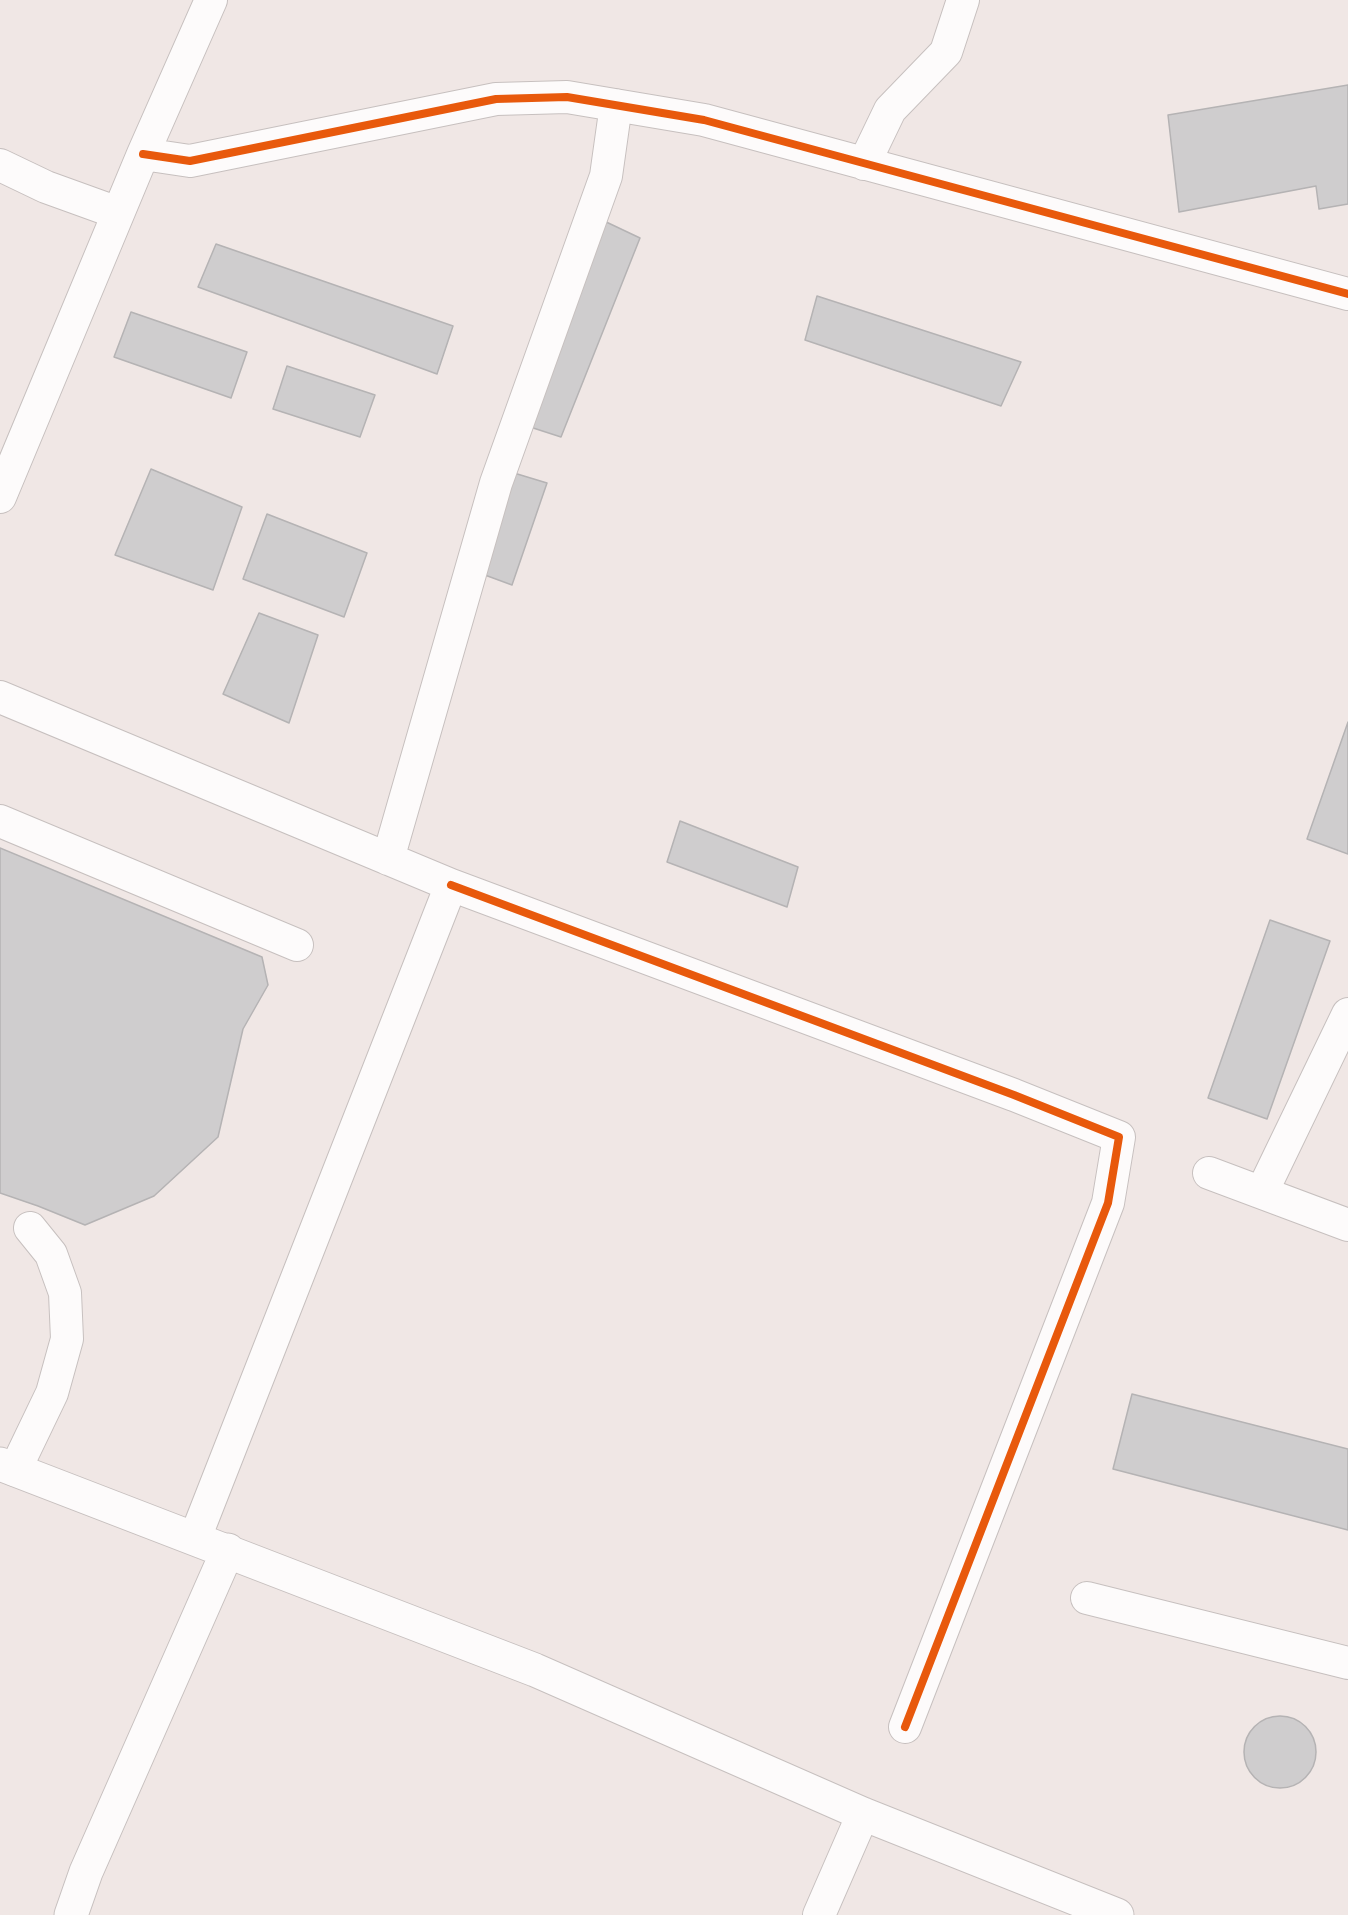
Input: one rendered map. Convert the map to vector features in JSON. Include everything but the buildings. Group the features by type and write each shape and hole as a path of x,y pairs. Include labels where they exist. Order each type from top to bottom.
{"street":[{"path":"0,497 143,154 211,0"},
{"path":"864,164 890,110 946,52 963,0"},
{"path":"143,154 190,161 496,99 567,97 704,120 1348,294"},
{"path":"388,859 496,483 606,176 616,105"},
{"path":"0,165 46,187 118,213"},
{"path":"0,696 451,885 1014,1095 1119,1137 1108,1203 906,1727"},
{"path":"0,821 297,945"},
{"path":"195,1538 451,885"},
{"path":"1262,1192 1348,1014"},
{"path":"1209,1173 1348,1225"},
{"path":"30,1228 51,1254 64,1293 67,1339 52,1393 8,1467 536,1670 863,1814 1117,1915"},
{"path":"70,1915 86,1872 228,1550"},
{"path":"1087,1598 1348,1663"},
{"path":"819,1915 863,1814"}],"cycle path":[{"path":"143,154 190,161 496,99 567,97 704,120 1348,294"},
{"path":"451,885 1014,1095 1119,1137 1108,1203 905,1727"}]}
